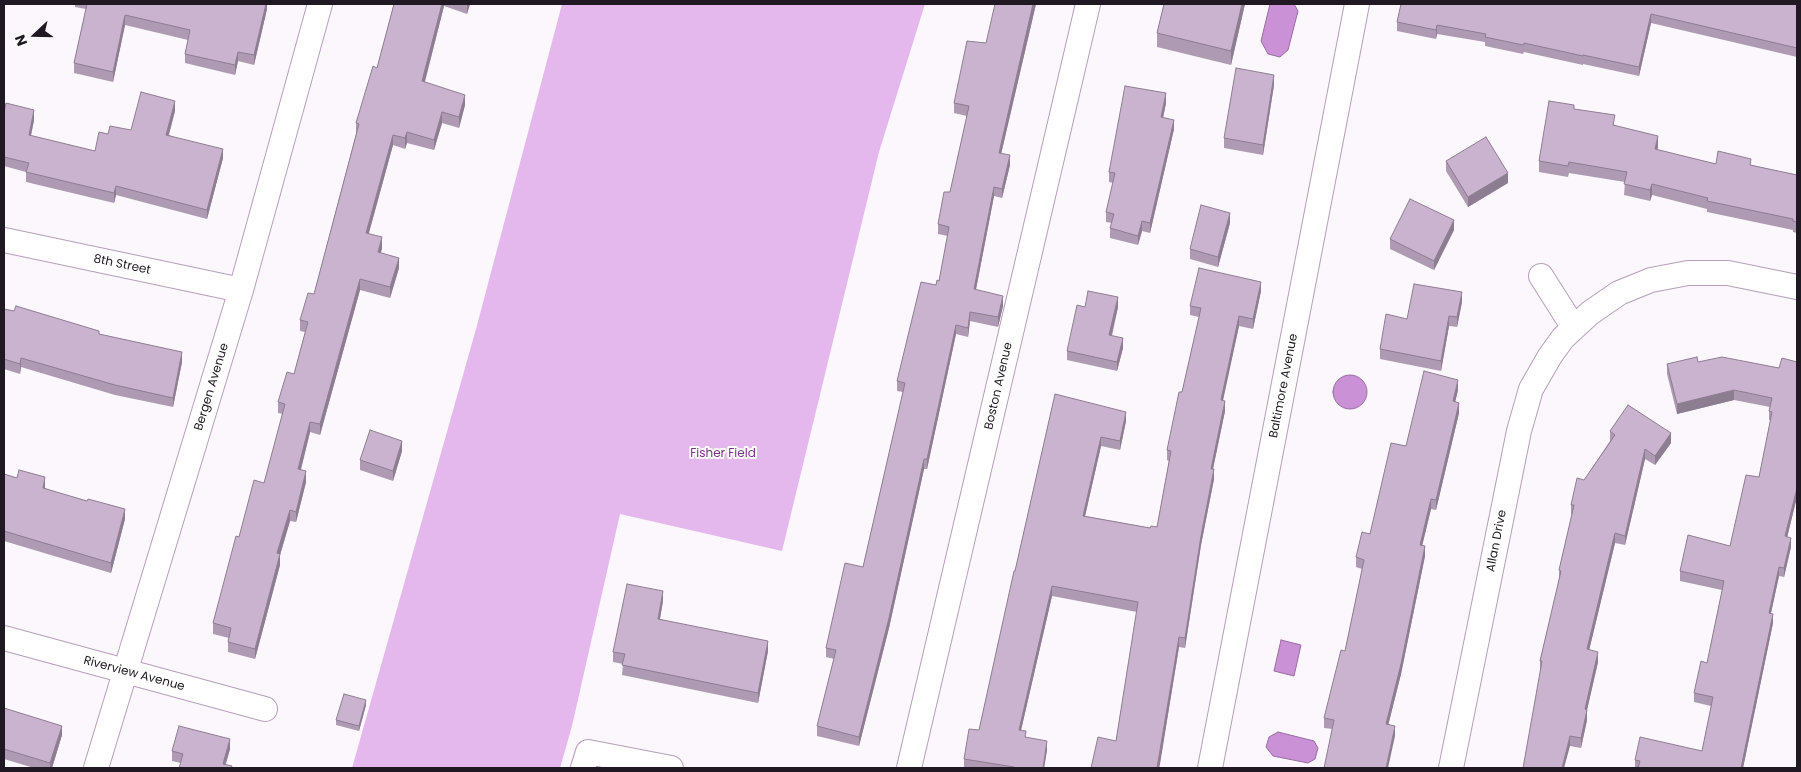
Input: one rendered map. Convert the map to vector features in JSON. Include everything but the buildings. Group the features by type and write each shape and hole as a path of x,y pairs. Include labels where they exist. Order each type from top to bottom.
{"street":[{"name":"Bergen Avenue","path":"96,768 241,290 320,4"},
{"name":"Boston Avenue","path":"909,768 1088,4"},
{"name":"Baltimore Avenue","path":"1210,768 1357,4"},
{"name":"8th Street","path":"4,240 241,290"},
{"name":"Allan Drive","path":"1451,768 1519,431 1531,389 1550,356 1563,338 1590,313 1619,293 1651,280 1688,273 1728,273 1797,287"},
{"path":"1541,276 1574,328"},
{"name":"Riverview Avenue","path":"4,638 265,709"},
{"path":"586,760 672,768"}],"green space":[{"name":"Fisher Field","path":"562,4 925,4 879,152 782,551 620,514 572,726 560,768 352,768 476,329"}],"shaded area":[{"path":"1270,4 1294,4 1298,11 1288,50 1280,57 1268,54 1261,41"},
{"path":"1350,375 1362,380 1367,392 1362,404 1350,409 1338,404 1333,392 1338,380"},
{"path":"1281,640 1301,645 1294,676 1274,671"},
{"path":"1278,732 1314,741 1318,748 1315,759 1308,763 1273,756 1266,747 1269,737"}]}
